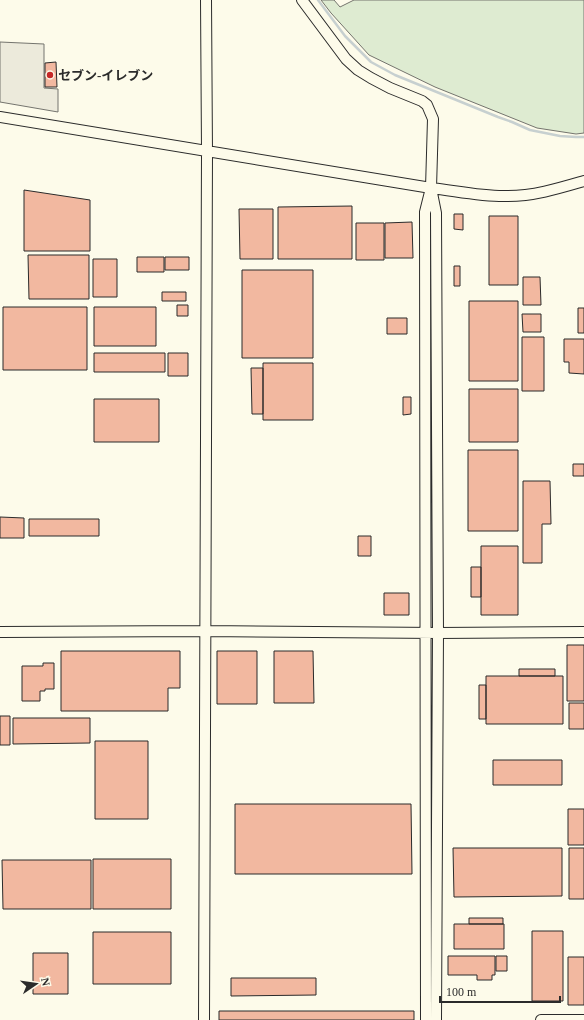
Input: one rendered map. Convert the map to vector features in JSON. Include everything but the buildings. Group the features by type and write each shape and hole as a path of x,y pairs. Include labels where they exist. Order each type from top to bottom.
{"street":[{"path":"204,1020 207,152 206,0"},
{"path":"302,0 346,59 358,70 390,88 422,101 427,105 433,119 431,188 426,212 426,1020"},
{"path":"0,117 207,152 431,188 491,196 527,195 584,181"},
{"path":"431,188 436,213 438,633 436,1020"},
{"path":"0,632 584,632"},
{"path":"540,1020 584,1020"}],"green space":[{"path":"321,0 334,0 340,7 354,0 584,0 584,133 576,134 537,128 435,87 369,55"}],"shaded area":[{"path":"0,42 44,44 44,88 58,89 58,112 0,102"}],"waterway":[{"path":"318,0 345,36 371,62 395,75 530,130 560,136 584,137"}],"place":[{"name":"セブン-イレブン","path":"50,75"}]}
